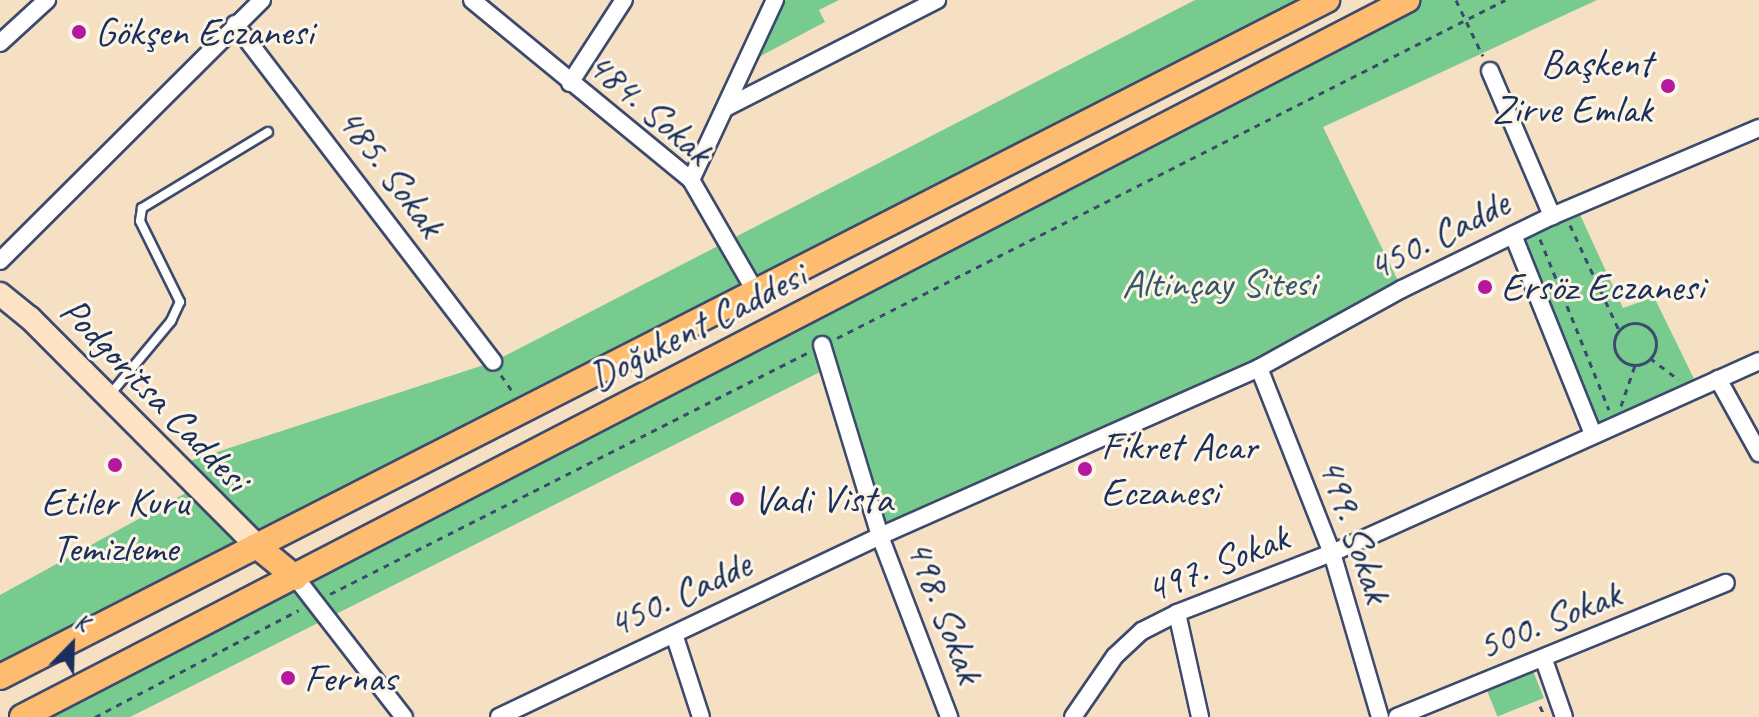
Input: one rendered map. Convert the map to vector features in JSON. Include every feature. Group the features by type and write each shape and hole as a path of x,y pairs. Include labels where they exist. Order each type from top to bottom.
{"main road":[{"name":"Doğukent Caddesi","path":"0,677 1327,0"},
{"name":"Doğukent Caddesi","path":"22,717 296,578 1407,0"},
{"name":"Podgoritsa Caddesi","path":"0,294 257,546"},
{"path":"257,546 296,578"}],"street":[{"path":"0,43 47,0"},
{"path":"0,261 262,0"},
{"name":"484. Sokak","path":"472,0 691,180 755,291"},
{"path":"570,83 624,0"},
{"path":"691,180 775,0"},
{"path":"727,107 937,0"},
{"name":"485. Sokak","path":"235,24 493,362"},
{"path":"1490,71 1558,214"},
{"name":"450. Cadde","path":"499,717 880,536 1259,368 1534,225 1759,128"},
{"path":"1513,235 1593,434"},
{"name":"498. Sokak","path":"822,345 880,536 949,717"},
{"name":"497. Sokak","path":"1073,717 1115,656 1142,631 1177,613 1332,553 1759,361"},
{"name":"499. Sokak","path":"1259,368 1332,553 1380,717"},
{"path":"1718,379 1759,453"},
{"path":"296,578 404,717"},
{"name":"500. Sokak","path":"1397,717 1544,660 1726,583"},
{"path":"1177,613 1200,717"},
{"path":"674,634 701,717"},
{"path":"1544,660 1564,717"}],"lane":[{"path":"108,398 171,321 180,302 141,225 140,210 268,132"}],"path":[{"path":"1456,0 1490,71"},
{"path":"95,717 315,602 1505,0"},
{"path":"1558,214 1619,330"},
{"path":"1534,225 1614,425"},
{"path":"1614,425 1635,365 1650,358 1656,342 1650,330 1638,323 1619,330 1614,343 1617,356 1635,365"},
{"path":"1650,358 1694,391"},
{"path":"493,362 525,411"},
{"path":"1540,706 1545,717"}],"green space":[{"path":"778,0 839,0 819,10 825,22 751,61"},
{"path":"1195,0 1327,0 0,677 0,595 195,488 174,466 493,362"},
{"name":"Altinçay Sitesi","path":"1407,0 1597,0 1323,127 1402,289 1259,368 880,536 830,367 130,717 22,717"},
{"path":"1576,206 1623,308 1654,297 1699,389 1593,434 1513,235"},
{"path":"1533,671 1544,698 1498,717 1487,690"}],"place":[{"name":"Gökşen Eczanesi","path":"79,32"},
{"name":"Başkent Zirve Emlak","path":"1668,86"},
{"name":"Ersöz Eczanesi","path":"1485,287"},
{"name":"Etiler Kuru Temizleme","path":"115,465"},
{"name":"Fikret Acar Eczanesi","path":"1085,469"},
{"name":"Vadi Vista","path":"737,499"},
{"name":"Fernas","path":"288,678"}]}
